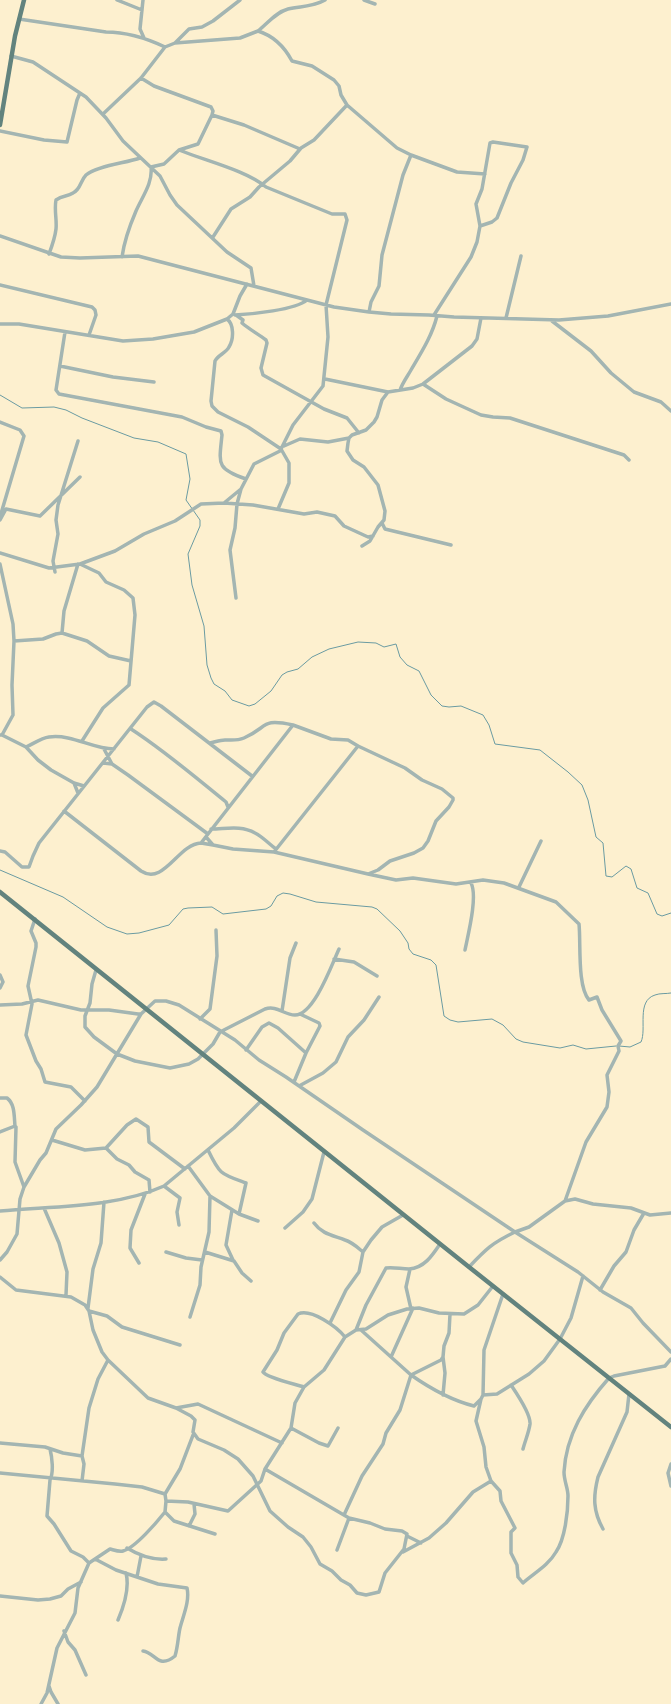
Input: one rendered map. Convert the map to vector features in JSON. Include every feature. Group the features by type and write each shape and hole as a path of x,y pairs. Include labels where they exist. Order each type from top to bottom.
{"main road":[{"path":"0,125 11,56 24,0"},
{"path":"1,894 35,919 96,970 260,1101 671,1427"}],"street":[{"path":"117,0 142,10"},
{"path":"143,0 140,31 144,38"},
{"path":"175,43 189,29 202,27 213,21 240,0"},
{"path":"103,114 141,78 165,47 175,43 240,38 258,31 277,14 284,11 312,6 325,0"},
{"path":"364,0 375,4"},
{"path":"19,19 106,32 120,32 144,38 165,47"},
{"path":"258,31 272,36 280,43 292,61 312,66 334,80 339,86 341,95 347,105 397,148 411,155 457,172 485,174"},
{"path":"11,56 33,62 80,92 103,114 118,136 140,158 152,167 163,180 170,195 177,205 213,237 227,252 251,268 254,286"},
{"path":"141,78 154,86 211,107 213,111 198,144 179,150 164,164 152,167"},
{"path":"0,131 44,140 67,142 80,92"},
{"path":"213,237 231,209 250,198 263,184 285,166 300,149 321,134 347,105"},
{"path":"212,115 244,125 300,149"},
{"path":"400,390 433,331 436,315 471,257 477,242 480,226 476,204 482,189 486,160 491,142 527,147 523,160 511,183 497,218 492,222 480,226"},
{"path":"179,150 244,174 266,187 332,214 345,214 346,216 347,223 326,305 328,337 325,379 323,386 312,402 293,425 282,447"},
{"path":"369,312 371,302 380,286 382,255 403,175 411,155"},
{"path":"49,254 56,228 54,215 56,200 63,195 73,194 80,187 85,177 89,174 111,164 127,162 140,158"},
{"path":"122,257 132,221 147,191 152,173 152,167"},
{"path":"0,236 61,257 80,258 138,256 326,305 369,312 552,320 602,317 671,304"},
{"path":"506,318 521,256"},
{"path":"234,314 240,296 247,284"},
{"path":"0,286 92,307 96,314 89,335"},
{"path":"0,324 19,324 118,341 142,341 194,332 227,319 234,314 291,307 302,304 307,300"},
{"path":"234,314 243,320 242,323 246,327 250,327 266,340 267,343 261,368 263,375 328,411 347,418 359,432"},
{"path":"325,379 388,392 414,388 423,384 472,346 477,339 481,318"},
{"path":"227,319 232,328 231,341 229,347 215,361 211,393 212,406 218,412 282,447 289,463 289,483 278,509"},
{"path":"552,320 591,351 611,373 634,392 661,402 671,411"},
{"path":"65,332 56,390 61,396 182,416 206,427 220,431 222,435 220,459 222,465 228,473 246,479"},
{"path":"60,366 113,377 154,382"},
{"path":"423,384 446,399 481,415 493,418 510,418 624,455 629,460"},
{"path":"236,598 230,550 235,528 237,504 241,489 254,464 272,456 282,447 300,439 328,442 349,438 366,430 378,417 382,400 388,392"},
{"path":"0,422 20,430 24,436 0,516"},
{"path":"349,438 347,447 348,454 352,460 369,473 380,489 386,516 370,541 362,546"},
{"path":"54,570 53,561 58,534 56,520 58,505 78,441"},
{"path":"0,520 6,509 40,516 80,477"},
{"path":"224,503 241,489"},
{"path":"0,553 54,570 79,564 115,551 144,534 175,521 198,505 224,503 253,505 304,514 317,512 335,516 344,526 368,537 374,535"},
{"path":"382,523 385,529 388,530 451,545"},
{"path":"0,564 13,624 14,641 12,685 13,715 1,735 26,747 38,760 74,783 84,786"},
{"path":"62,633 64,611 79,564"},
{"path":"79,564 99,573 106,582 124,590 133,598 136,610 128,685 103,708 82,741"},
{"path":"14,641 43,639 62,633 87,641 109,656 131,661"},
{"path":"0,851 5,852 22,867 29,866 39,843 147,707 154,702 252,776"},
{"path":"210,743 244,738 269,722 278,722 293,725 331,739 348,740 406,768 422,780 442,789 453,800 449,807 436,821 428,841 423,848 414,853 390,861 378,870 368,874"},
{"path":"201,843 293,725"},
{"path":"131,729 161,750 226,802 228,807"},
{"path":"26,747 48,737 74,738 104,749 114,749"},
{"path":"275,850 358,746"},
{"path":"104,749 112,764"},
{"path":"103,763 112,764 194,822 207,835 213,845"},
{"path":"74,783 78,793"},
{"path":"226,802 233,801"},
{"path":"64,811 148,875 162,871 173,859 191,845 201,843 233,849 275,850 396,880 413,878 456,884 489,880 519,887 556,902 578,922 580,969 586,996 589,1000 597,997 602,1010 621,1041 618,1046 619,1050 607,1075 609,1092 607,1107 586,1142 565,1202"},
{"path":"211,829 237,828 250,830 258,834 275,850"},
{"path":"519,887 541,841"},
{"path":"465,950 472,910 473,889 471,883"},
{"path":"35,919 31,931 36,943 28,986 28,991 32,1000 26,1035 36,1061 41,1069 44,1080 48,1084 70,1087 85,1101"},
{"path":"200,1019 210,1009 217,956 216,930"},
{"path":"282,1011 290,958 296,943"},
{"path":"96,970 88,1010 84,1021 86,1030 117,1054 135,1061 170,1068 189,1064 203,1054 213,1044 220,1032 265,1009 274,1008 295,1015 300,1014 309,1007 320,990 339,949"},
{"path":"334,959 354,962 377,976"},
{"path":"0,975 3,982 0,988"},
{"path":"299,1086 323,1073 336,1062 348,1037 364,1020 379,997"},
{"path":"0,1005 22,1004 32,1000 44,1001 74,1009 109,1010 141,1014"},
{"path":"0,1260 8,1252 16,1237 20,1199 24,1187 40,1160 46,1153 58,1126 85,1101 97,1087 141,1014 156,1001 166,1001 179,1005 235,1040 246,1050 515,1232 583,1276 600,1290 631,1308 643,1323 671,1352"},
{"path":"294,1082 320,1025 300,1014"},
{"path":"246,1050 262,1027 269,1023 278,1028 306,1053"},
{"path":"0,1098 7,1098 13,1108 16,1129 15,1162 24,1187"},
{"path":"0,1211 104,1202 150,1192 164,1186 187,1168 234,1128 260,1101"},
{"path":"52,1140 85,1150 106,1148 127,1125 136,1119 148,1127 149,1142 187,1168 210,1196 239,1214 258,1221"},
{"path":"0,1132 15,1126"},
{"path":"106,1148 117,1159 129,1165 135,1172 149,1180 150,1192"},
{"path":"208,1150 216,1167 221,1172 228,1177 246,1183 239,1214"},
{"path":"285,1228 303,1212 312,1199 324,1152"},
{"path":"164,1186 180,1198 177,1212 179,1225"},
{"path":"139,1263 130,1248 131,1230 145,1194"},
{"path":"190,1317 200,1285 202,1260 210,1225 210,1196"},
{"path":"469,1267 494,1242 529,1227 565,1202 574,1200 593,1204 636,1209 650,1215 671,1213"},
{"path":"42,1704 49,1685 54,1655 64,1631 70,1624 75,1613 76,1598 89,1563 110,1549 121,1551 128,1548 152,1528 165,1512 165,1494 180,1469 194,1435 194,1418 176,1408 148,1398 108,1360 102,1352 93,1330 88,1309 93,1269 101,1243 104,1202"},
{"path":"44,1208 59,1243 67,1272 66,1295"},
{"path":"232,1210 226,1245 233,1260"},
{"path":"600,1290 614,1266 626,1252 634,1230 644,1213"},
{"path":"330,1323 346,1290 359,1272 363,1252 382,1227 404,1215"},
{"path":"314,1223 319,1229 346,1240 363,1252"},
{"path":"356,1330 366,1305 386,1268 392,1267 410,1269 423,1265 440,1244"},
{"path":"166,1252 186,1258 202,1260"},
{"path":"205,1252 237,1262 242,1274 251,1282"},
{"path":"391,1357 412,1309 406,1287 410,1269"},
{"path":"483,1395 495,1395 536,1369 560,1339 572,1318 583,1276"},
{"path":"0,1277 16,1290 66,1295 81,1302 88,1309 107,1316 124,1328 180,1345"},
{"path":"58,1295 66,1286"},
{"path":"166,1501 194,1504 225,1512 228,1511 257,1484 290,1428 295,1403 304,1387 324,1370 345,1337 356,1330 361,1330 374,1324 388,1315 412,1309 450,1314 464,1314 478,1305 493,1286"},
{"path":"503,1294 484,1350 483,1395 476,1421 484,1447 486,1467 491,1481 500,1491 502,1501 514,1528 511,1532 511,1550 518,1565 518,1577 523,1583 547,1564 560,1544 564,1530 568,1498 564,1472 572,1436 586,1406 609,1378 617,1374 665,1366 671,1359"},
{"path":"304,1387 269,1377 264,1374 264,1369 277,1350 284,1334 298,1314 309,1314 330,1323 345,1337"},
{"path":"443,1396 445,1373 443,1357 444,1346 449,1333 450,1314"},
{"path":"361,1330 411,1375 443,1396 474,1406 481,1399"},
{"path":"344,1515 362,1476 383,1444 386,1433 400,1410 411,1375 438,1362 443,1357"},
{"path":"82,1481 84,1464 82,1456 89,1408 100,1375 108,1360"},
{"path":"511,1385 522,1401 530,1419 530,1427 523,1449"},
{"path":"603,1529 596,1514 594,1505 595,1488 598,1477 627,1412 629,1394"},
{"path":"176,1408 198,1404 282,1443"},
{"path":"290,1428 328,1446 338,1428"},
{"path":"194,1435 200,1441 224,1450 238,1459 252,1474 270,1511 288,1528 303,1537 311,1547 320,1564 334,1572 357,1593 366,1595 379,1592 385,1573 402,1552 407,1536"},
{"path":"0,1443 50,1448 63,1453 82,1456"},
{"path":"50,1448 52,1459 48,1518 54,1524 71,1550 83,1557 89,1563"},
{"path":"671,1464 668,1473 671,1486"},
{"path":"265,1469 349,1518 370,1523 385,1529 402,1531 407,1534 407,1536 421,1543"},
{"path":"0,1473 142,1487 165,1494"},
{"path":"402,1552 421,1543 438,1531 473,1492 491,1481"},
{"path":"189,1526 195,1514 194,1504"},
{"path":"165,1512 174,1521 215,1534"},
{"path":"337,1550 349,1518"},
{"path":"128,1548 141,1556 166,1559"},
{"path":"137,1577 141,1556"},
{"path":"95,1559 126,1574 158,1584 184,1587 188,1590 184,1618 180,1629 179,1642 175,1656 162,1661 157,1660 143,1651"},
{"path":"118,1620 123,1608 128,1582 126,1574"},
{"path":"0,1596 40,1600 54,1598 61,1596 68,1589 81,1582"},
{"path":"64,1631 68,1642 75,1650 86,1675"},
{"path":"49,1685 58,1704"}],"waterway":[{"path":"0,395 22,408 54,407 66,410 82,418 134,438 158,442 186,454 190,479 186,500 200,520 200,526 188,554 192,585 204,626 207,665 211,678 214,684 225,691 232,700 249,706 255,704 271,691 282,675 298,669 312,657 329,649 358,642 376,643 384,647 396,644 400,657 407,665 419,671 431,695 442,706 461,706 483,715 489,725 495,744 540,750 582,785 588,800 596,837 603,843 606,876 612,877 626,866 631,869 637,888 648,893 657,914 662,916 671,913"},
{"path":"0,870 63,897 107,927 127,934 139,933 169,925 183,909 188,908 212,907 223,914 266,909 271,906 277,896 283,893 316,902 372,907 377,909 400,931 413,954 431,960 436,965 444,1016 450,1020 458,1022 492,1019 503,1025 516,1039 523,1042 560,1048 573,1045 586,1049 616,1046"},
{"path":"619,1046 630,1047 641,1042 643,1036 644,1009 649,998 659,994 671,993"}]}
